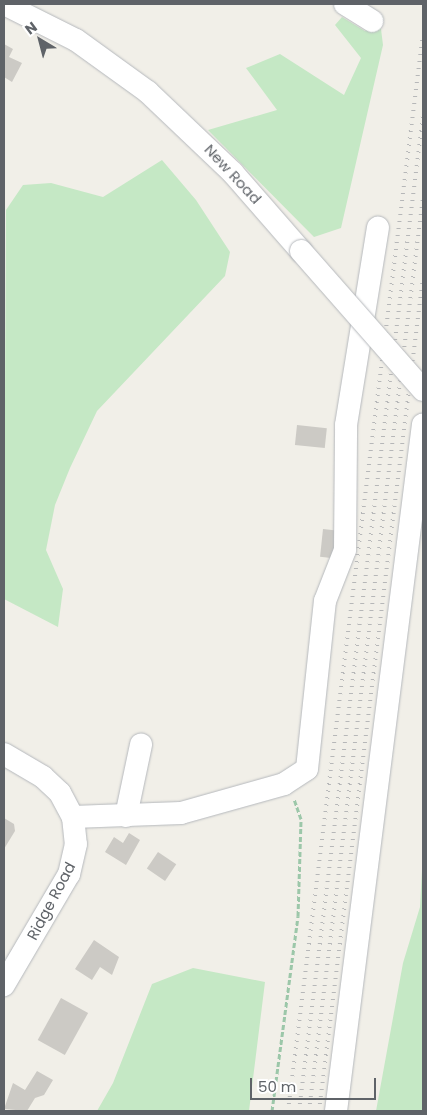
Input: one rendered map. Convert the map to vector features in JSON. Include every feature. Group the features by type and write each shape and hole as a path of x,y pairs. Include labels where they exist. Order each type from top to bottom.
{"street":[{"name":"New Road","path":"4,4 76,40 148,92 233,173 423,390"},
{"path":"345,4 372,21"},
{"path":"72,817 181,813 284,784 307,769 325,601 345,550 346,425 378,228"},
{"path":"336,1111 423,424"},
{"path":"126,816 141,745"},
{"name":"Ridge Road","path":"4,754 50,782 72,817 76,844 72,867 4,985"}],"path":[{"path":"272,1111 298,916 301,819 284,784"}],"green space":[{"path":"342,17 365,31 380,21 383,45 341,228 314,237 208,130 277,110 246,68 280,54 344,95 361,58 335,25"},
{"path":"162,160 196,200 230,252 225,276 97,411 55,505 46,550 63,589 58,627 4,599 6,210 23,185 51,183 103,197"},
{"path":"423,851 423,1111 376,1111 403,963 420,907"},
{"path":"193,968 265,982 249,1111 97,1111 113,1083 152,984"}],"building":[{"path":"4,44 13,49 9,57 22,63 12,82 4,77"},
{"path":"297,425 327,428 325,448 295,445"},
{"path":"323,529 341,531 338,559 320,557"},
{"path":"4,818 14,824 15,831 4,849"},
{"path":"129,833 140,840 126,865 105,852 114,837 123,843"},
{"path":"158,852 176,864 165,881 147,869"},
{"path":"94,940 119,957 112,975 100,967 92,980 75,969"},
{"path":"61,998 88,1013 65,1055 38,1040"},
{"path":"37,1071 53,1080 44,1095 35,1098 27,1111 4,1109 13,1083 25,1090"}],"railway":[{"path":"288,1111 423,34"},
{"path":"299,1111 423,115"},
{"path":"309,1111 423,197"},
{"path":"319,1111 423,277"}]}
